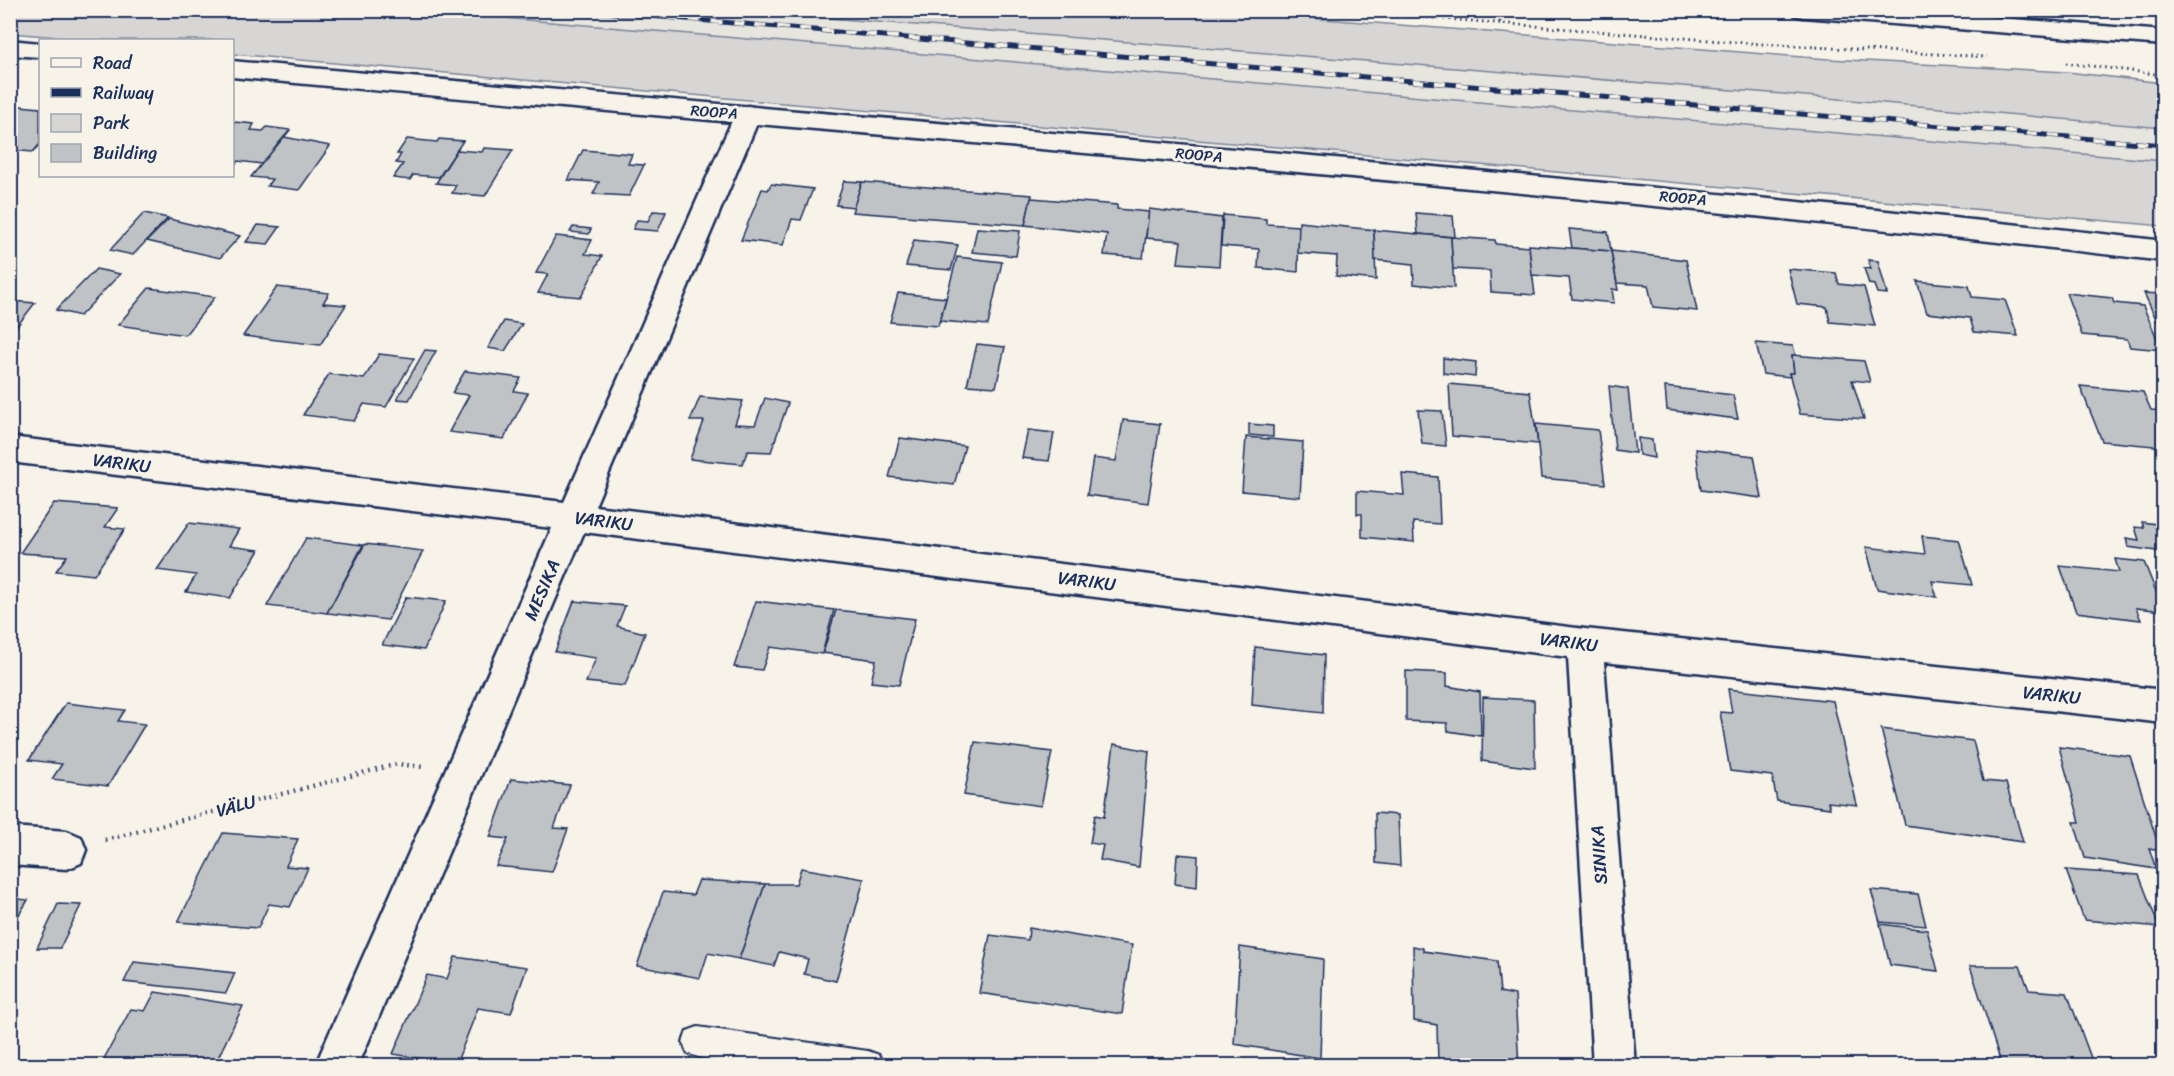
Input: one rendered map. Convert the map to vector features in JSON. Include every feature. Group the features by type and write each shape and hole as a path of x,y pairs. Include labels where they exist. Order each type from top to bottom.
{"street":[{"path":"1803,10 2163,38"},
{"name":"ROOPA","path":"234,69 1747,204 2163,251"},
{"name":"MESIKA","path":"336,1065 748,114"},
{"name":"VARIKU","path":"10,449 1585,644 2163,707"},
{"name":"SINIKA","path":"1585,644 1614,1065"},
{"path":"10,846 67,850"}],"lane":[{"path":"698,1042 868,1065"}],"path":[{"path":"1334,10 1746,43 1997,58"},
{"path":"1500,10 1500,23"},
{"path":"2056,62 2163,75"},
{"name":"VÄLU","path":"67,850 397,764 462,773"}],"shaded area":[{"path":"424,11 738,11 1783,94 2163,128 2163,161"}],"green space":[{"path":"10,11 424,11 2163,161 2163,226 234,54 234,39 81,39 11,33"},
{"path":"738,11 1223,11 1828,59 2067,72 2163,83 2163,128 1783,94"}],"building":[{"path":"20,106 39,108 39,145 33,152 10,150 10,116"},
{"path":"234,122 254,124 251,130 263,131 267,127 290,130 262,164 238,161 234,166"},
{"path":"284,137 330,146 299,190 267,186 272,179 251,177"},
{"path":"407,139 437,142 439,139 463,141 439,177 413,175 410,180 393,178 403,164 396,163 401,154 397,154"},
{"path":"484,148 513,150 485,196 452,193 456,185 436,183 457,150 482,152"},
{"path":"583,150 632,154 628,164 644,165 629,196 593,194 599,182 568,180"},
{"path":"844,181 862,182 854,207 836,205"},
{"path":"862,182 1032,195 1025,225 852,212"},
{"path":"771,184 813,189 801,220 792,219 783,245 741,240 762,189 768,190"},
{"path":"1031,198 1117,205 1117,209 1149,212 1143,258 1104,255 1107,234 1025,225"},
{"path":"1149,209 1222,218 1219,266 1178,263 1181,241 1146,238"},
{"path":"653,211 666,212 658,231 633,229 637,220 648,221"},
{"path":"144,213 168,218 133,255 110,250"},
{"path":"1416,213 1453,216 1455,237 1418,234"},
{"path":"1223,215 1266,219 1266,224 1299,226 1298,272 1258,268 1259,249 1221,246"},
{"path":"169,219 240,236 220,258 147,241"},
{"path":"1299,222 1374,230 1376,280 1336,276 1337,256 1298,253"},
{"path":"258,225 280,227 268,244 246,242"},
{"path":"573,227 591,229 589,234 570,232"},
{"path":"977,228 1020,231 1016,256 972,252"},
{"path":"1569,229 1608,232 1611,251 1572,248"},
{"path":"1374,230 1451,237 1454,288 1414,284 1413,264 1375,260"},
{"path":"556,236 592,240 585,254 602,256 581,297 538,293 548,274 536,273"},
{"path":"1451,237 1495,240 1496,244 1529,247 1535,295 1491,292 1490,271 1453,269"},
{"path":"914,240 958,245 951,270 906,266"},
{"path":"1529,245 1611,251 1618,290 1612,289 1614,303 1572,299 1569,278 1532,275"},
{"path":"1611,251 1686,260 1697,311 1653,307 1648,285 1617,283"},
{"path":"957,257 1002,262 988,325 940,321"},
{"path":"1868,260 1878,261 1887,294 1877,293 1874,285 1869,284 1864,268 1871,269"},
{"path":"96,269 120,274 80,316 56,310"},
{"path":"1788,269 1836,273 1839,284 1864,287 1875,326 1830,322 1827,307 1797,304"},
{"path":"1917,281 1969,286 1972,297 2005,300 2018,336 1974,332 1970,318 1927,313"},
{"path":"277,287 329,293 323,303 346,305 320,345 243,336"},
{"path":"149,288 215,297 185,335 118,325"},
{"path":"898,293 946,298 938,326 890,322"},
{"path":"2066,293 2112,298 2114,303 2143,306 2162,350 2130,347 2127,339 2082,335"},
{"path":"2144,293 2160,294 2164,302 2164,321 2157,321"},
{"path":"10,301 35,303 10,335"},
{"path":"504,321 522,324 505,351 488,348"},
{"path":"1756,343 1793,346 1796,356 1792,355 1794,373 1789,373 1790,377 1763,374"},
{"path":"977,344 1005,347 996,387 967,385"},
{"path":"425,350 436,351 409,400 397,399"},
{"path":"379,354 414,358 386,407 364,404 354,421 303,415 329,374 364,379"},
{"path":"1792,355 1864,361 1870,382 1852,380 1864,419 1800,414 1789,373 1794,373"},
{"path":"1443,358 1476,362 1475,377 1443,373"},
{"path":"465,371 521,378 514,391 528,393 504,439 449,432 469,395 452,393"},
{"path":"1449,384 1530,392 1538,444 1452,436"},
{"path":"1609,386 1628,389 1635,453 1615,450"},
{"path":"2080,386 2143,392 2151,410 2164,411 2164,447 2102,441"},
{"path":"1665,387 1733,395 1738,419 1667,410"},
{"path":"700,397 743,401 735,424 755,425 765,398 788,403 771,452 748,451 742,464 690,459 704,421 690,421"},
{"path":"1418,410 1442,411 1446,446 1422,444"},
{"path":"1123,420 1160,424 1148,503 1087,495 1093,458 1116,461"},
{"path":"1249,424 1273,426 1273,437 1249,435"},
{"path":"1536,424 1598,430 1605,484 1541,478"},
{"path":"1028,430 1054,433 1049,461 1022,458"},
{"path":"1246,437 1303,442 1300,497 1242,491"},
{"path":"900,438 965,446 954,485 889,477"},
{"path":"1638,438 1652,440 1654,458 1639,455"},
{"path":"1696,449 1754,456 1762,498 1701,490"},
{"path":"1402,474 1438,477 1440,524 1413,522 1414,542 1362,537 1362,514 1357,514 1357,491 1404,495"},
{"path":"54,503 118,508 105,527 125,529 94,575 56,571 67,556 20,553"},
{"path":"2142,522 2156,524 2164,552 2128,547 2126,538 2139,540 2135,527 2144,528"},
{"path":"189,523 239,529 229,546 259,550 230,598 186,592 196,575 157,570"},
{"path":"1922,536 1959,540 1972,585 1932,581 1937,597 1877,589 1866,547 1925,554"},
{"path":"306,538 363,545 327,613 267,606"},
{"path":"365,544 423,551 388,620 327,613"},
{"path":"2115,559 2144,562 2164,611 2136,608 2141,620 2076,612 2060,566 2119,572"},
{"path":"406,597 446,601 424,650 382,645"},
{"path":"574,601 625,606 617,626 645,633 625,686 586,682 596,658 555,652"},
{"path":"756,601 834,610 822,654 770,647 762,670 734,667"},
{"path":"836,610 915,619 899,685 871,682 876,660 823,653"},
{"path":"1255,647 1324,655 1323,713 1252,705"},
{"path":"1406,671 1447,673 1447,686 1480,692 1481,736 1448,731 1447,723 1406,721"},
{"path":"1728,689 1833,701 1857,805 1828,802 1830,808 1777,801 1772,776 1730,771 1720,712 1732,713"},
{"path":"1483,697 1534,700 1535,768 1482,761"},
{"path":"66,703 125,710 118,721 145,724 108,786 52,779 62,764 29,760"},
{"path":"1881,729 1973,741 1983,781 2006,783 2023,842 1905,825"},
{"path":"975,742 1052,752 1041,806 964,795"},
{"path":"1114,744 1149,751 1139,867 1100,860 1103,845 1090,843 1095,815 1104,817"},
{"path":"2059,747 2130,756 2160,850 2149,848 2156,869 2085,858 2074,822 2080,822"},
{"path":"511,779 570,785 554,828 568,829 552,872 496,866 508,839 490,837"},
{"path":"1375,813 1398,815 1400,866 1376,863"},
{"path":"223,833 298,839 286,866 308,868 290,907 269,904 258,928 178,922"},
{"path":"1177,854 1198,856 1197,887 1175,884"},
{"path":"801,868 864,879 836,981 804,974 808,959 779,952 774,966 739,959 765,884 796,884"},
{"path":"2066,870 2139,875 2159,927 2084,920"},
{"path":"699,880 765,884 739,959 708,953 700,978 637,966 663,892 693,895"},
{"path":"1871,890 1918,894 1926,926 1880,922"},
{"path":"10,898 28,900 10,929"},
{"path":"58,904 81,905 60,948 37,948"},
{"path":"1880,924 1927,930 1938,971 1890,965"},
{"path":"1029,928 1132,945 1122,1014 979,993 990,935 1028,940"},
{"path":"1413,946 1423,948 1423,951 1497,961 1500,992 1515,995 1519,1066 1459,1066 1438,1063 1437,1025 1414,1021"},
{"path":"1240,947 1323,959 1320,1058 1234,1044"},
{"path":"455,957 527,967 511,1013 478,1008 456,1064 393,1054 427,975 447,979"},
{"path":"134,962 235,973 226,993 124,982"},
{"path":"1970,966 2020,966 2029,990 2067,993 2094,1066 2002,1066"},
{"path":"155,992 243,1006 214,1066 100,1066 131,1009 145,1011"}],"railway":[{"path":"580,10 2164,145"}]}
